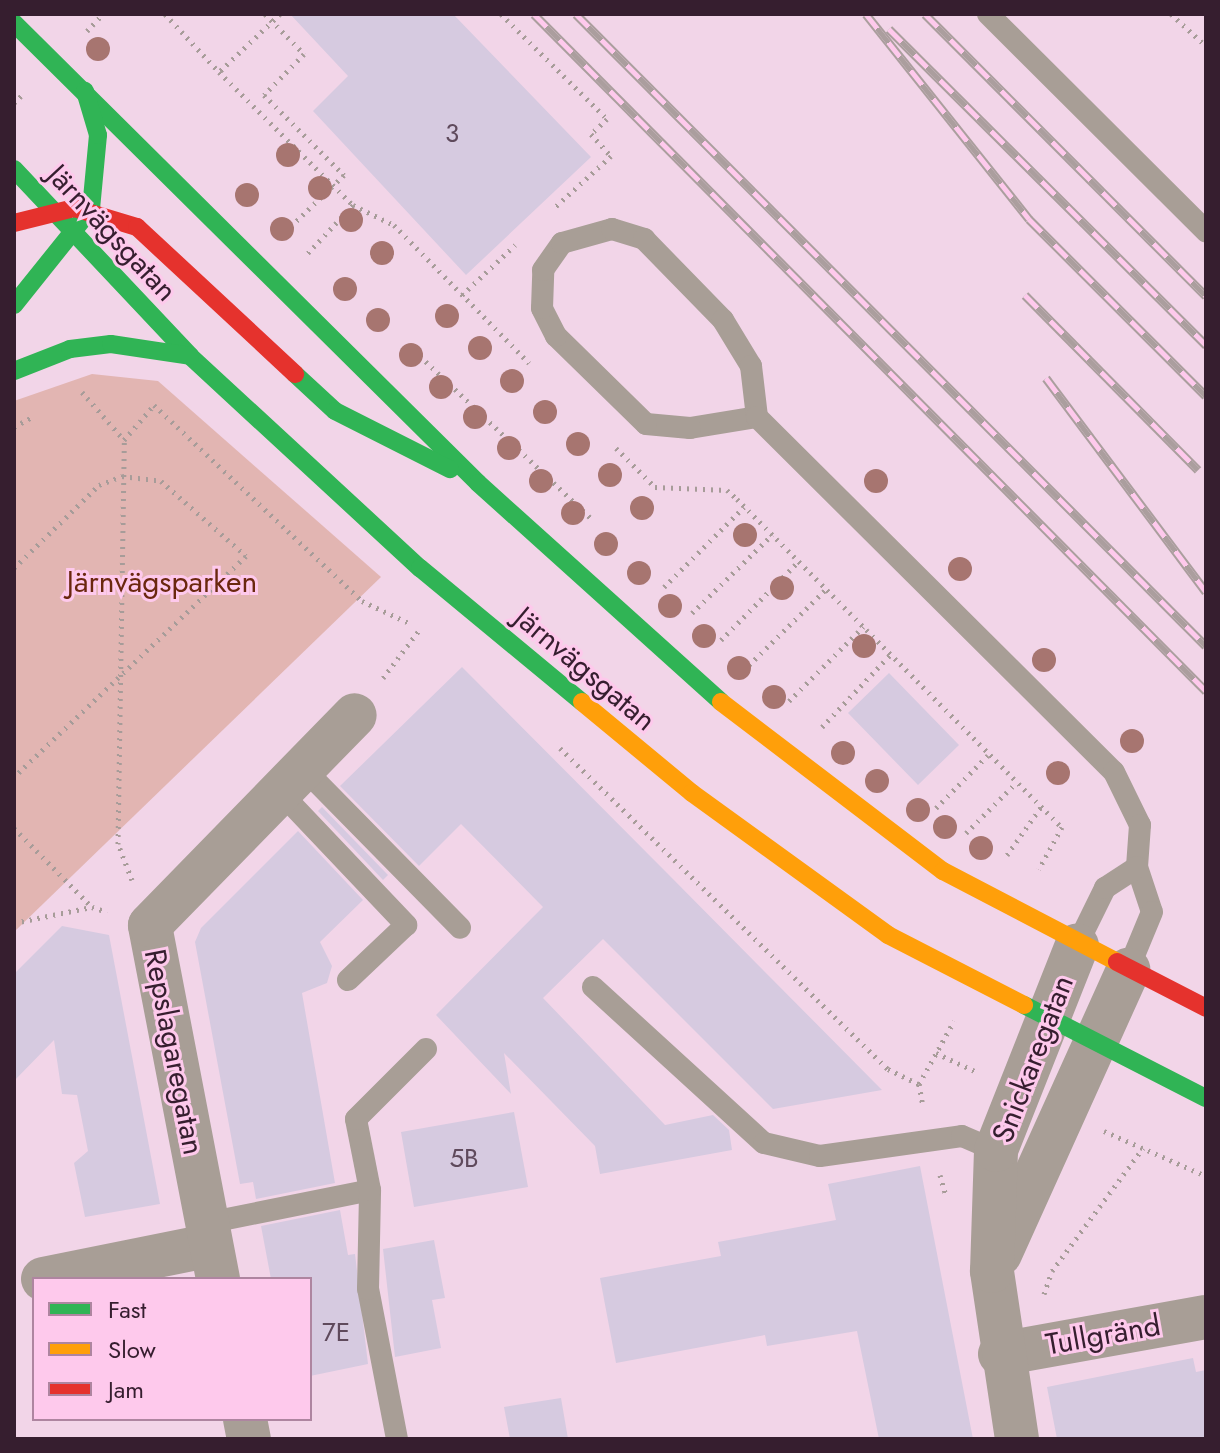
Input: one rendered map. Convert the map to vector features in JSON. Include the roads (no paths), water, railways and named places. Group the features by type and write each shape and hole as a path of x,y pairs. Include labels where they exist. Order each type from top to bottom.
{"main road":[{"name":"Järnvägsgatan","path":"14,23 478,483 659,653 872,824 1077,945 1206,1008"},
{"path":"14,305 75,236 91,209 98,135 85,91"},
{"name":"Järnvägsgatan","path":"14,169 190,356 420,568 692,793 888,935 1046,1021 1206,1098"},
{"path":"14,223 50,209 91,209"},
{"name":"Järnvägsgatan","path":"91,209 159,242 335,411 478,483"},
{"path":"14,371 70,349 111,344 190,356"}],"street":[{"name":"Repslagaregatan","path":"212,1249 150,925 355,715"},
{"name":"Snickaregatan","path":"1017,1439 1000,1354 992,1271 996,1150 1077,945"},
{"name":"Snickaregatan","path":"992,1271 1128,970"},
{"path":"54,1277 212,1249"},
{"name":"Tullgränd","path":"1000,1354 1206,1317"}],"lane":[{"path":"988,14 1206,231"},
{"path":"757,417 690,428 646,424 556,336 542,308 543,270 562,243 612,229 644,239 723,320 751,366 757,417 1114,772 1140,825 1137,867 1152,912 1128,970"},
{"path":"291,779 460,928"},
{"path":"291,779 406,925 348,980"},
{"path":"1077,945 1105,888 1137,867"},
{"path":"593,987 764,1143 820,1156 962,1136 1040,1170"},
{"path":"397,1439 368,1289 370,1190 356,1119 426,1049"},
{"path":"212,1249 370,1190"}],"railway":[{"path":"534,14 1206,691"},
{"path":"576,14 1206,646"},
{"path":"866,14 1029,219 1206,396"},
{"path":"925,14 1206,296"},
{"path":"889,29 1206,345"},
{"path":"1025,295 1198,470"},
{"path":"1046,378 1206,592"}],"park label":[{"name":"Järnvägsparken","path":"162,582"}]}
